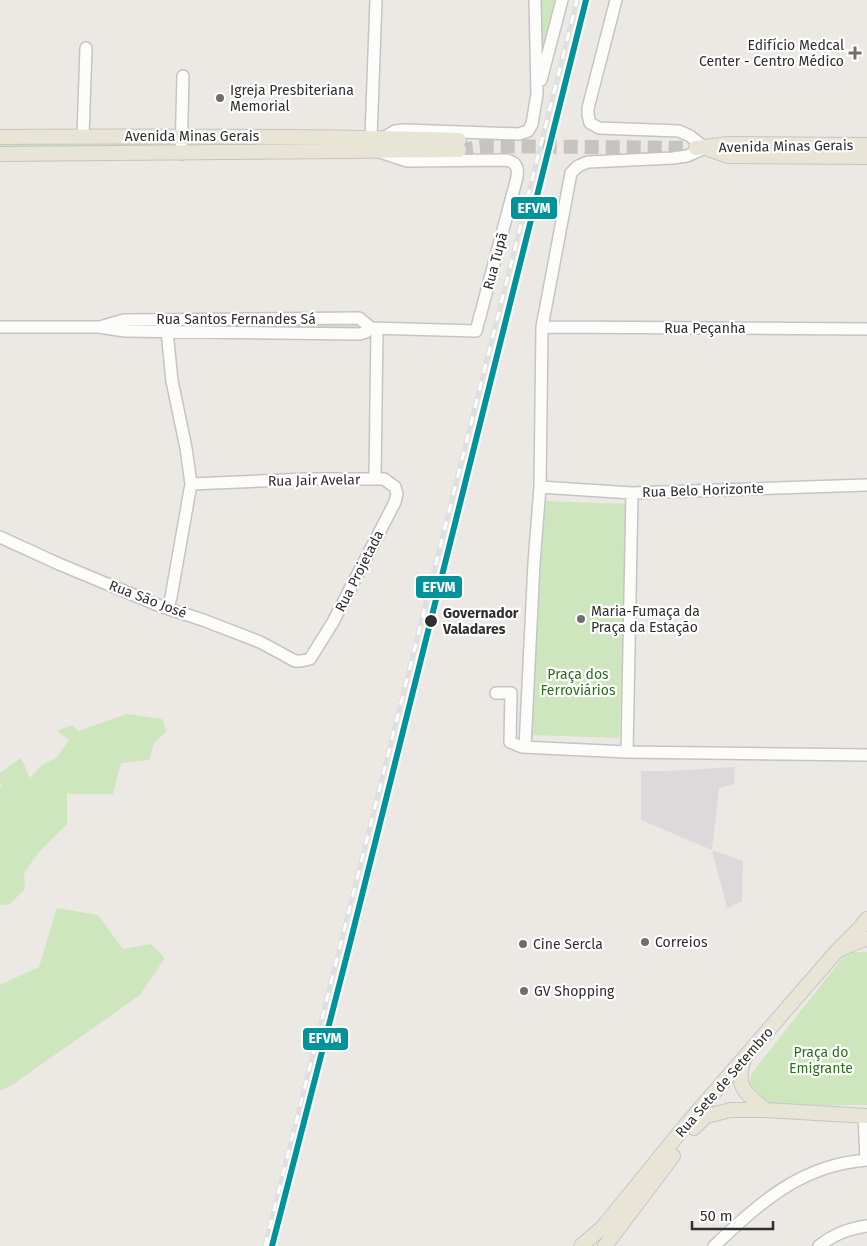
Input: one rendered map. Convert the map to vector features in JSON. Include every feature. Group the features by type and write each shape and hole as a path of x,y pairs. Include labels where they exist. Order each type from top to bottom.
{"main road":[{"name":"Avenida Minas Gerais","path":"0,137 181,136 459,145"},
{"name":"Avenida Minas Gerais","path":"0,154 181,154 378,142"},
{"name":"Avenida Minas Gerais","path":"701,148 728,144 867,145"},
{"name":"Avenida Minas Gerais","path":"701,148 728,156 867,157"},
{"name":"Rua Sete de Setembro","path":"581,1246 603,1227 685,1126 867,918"},
{"path":"836,952 857,942 867,940"},
{"path":"745,1057 740,1076 741,1086 766,1110"},
{"name":"Rua Sete de Setembro","path":"605,1246 692,1130 704,1118 714,1113 731,1110 766,1110 866,1116"}],"street":[{"path":"376,0 378,142"},
{"path":"536,0 537,94"},
{"path":"537,94 562,0"},
{"name":"Avenida Minas Gerais","path":"542,327 571,173 578,166 588,162 681,157 701,148 690,136 679,132 599,128 590,123 588,108 616,0"},
{"path":"82,136 86,48"},
{"path":"181,154 183,76"},
{"name":"Avenida Minas Gerais","path":"514,163 506,160 407,161 378,142 395,131 404,130 519,134 528,131 533,122 537,94"},
{"name":"Rua Tupã","path":"476,330 516,181 518,171 514,163"},
{"name":"Rua Santos Fernandes Sá","path":"99,327 124,320 359,318 374,328"},
{"name":"Rua Santos Fernandes Sá","path":"0,327 99,327 125,331 360,334 374,328 476,330"},
{"path":"525,747 534,563 540,487 542,327"},
{"name":"Rua Peçanha","path":"542,327 867,329"},
{"name":"Rua Jair Avelar","path":"191,484 306,479 375,479 374,328"},
{"path":"167,331 172,380 186,448 191,484 168,608"},
{"name":"Rua Projetada","path":"295,660 306,661 315,653 395,502 396,490 393,484 384,479 375,479"},
{"name":"Rua Belo Horizonte","path":"540,487 632,493 867,485"},
{"path":"627,752 632,493"},
{"name":"Rua São José","path":"0,537 59,564 168,608 260,642 295,660"},
{"path":"496,693 511,693 510,742 525,747 627,752 867,755"},
{"path":"714,1246 778,1190 807,1174 845,1162 867,1160 866,1116"},
{"path":"819,1246 832,1236 850,1228 867,1226"}],"shaded area":[{"path":"735,767 734,784 719,788 712,850 641,820 641,771"},
{"path":"712,850 743,861 742,901 727,908"}],"green space":[{"path":"538,0 559,0 539,77"},
{"path":"0,140 383,142 381,146 0,146"},
{"path":"127,323 359,323 362,325 360,330 130,329"},
{"name":"Praça dos Ferroviários","path":"543,501 630,504 619,738 532,735"},
{"path":"126,714 162,719 167,731 154,743 149,760 121,763 113,794 67,794 67,824 38,853 24,873 25,889 10,904 0,905 0,786 3,788 0,782 0,773 21,758 30,778 41,766 56,758 69,740 57,731 72,725 79,731"},
{"path":"57,908 98,915 123,949 151,944 165,958 140,995 15,1083 0,1091 0,985 39,967"},
{"name":"Praça do Emigrante","path":"853,952 867,952 867,1105 774,1106 762,1103 748,1085 752,1073 844,956"}],"tunnel":[{"path":"459,150 489,146 696,148"}],"railway":[{"path":"265,1246 577,0"}],"transit line":[{"name":"EFVM","path":"272,1246 349,947 586,0"}],"place":[{"name":"Edifício Medcal Center - Centro Médico","path":"855,53"},
{"name":"Igreja Presbiteriana Memorial","path":"220,98"},
{"name":"Maria-Fumaça da Praça da Estação","path":"581,619"},
{"name":"Governador Valadares","path":"431,621"},
{"name":"Correios","path":"645,942"},
{"name":"Cine Sercla","path":"523,944"},
{"name":"GV Shopping","path":"524,991"}]}
